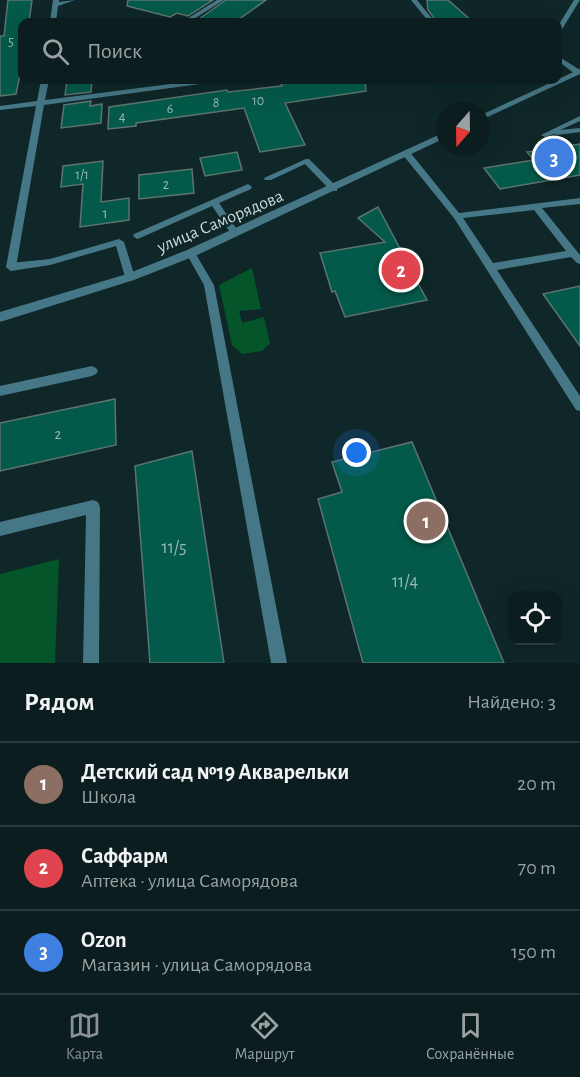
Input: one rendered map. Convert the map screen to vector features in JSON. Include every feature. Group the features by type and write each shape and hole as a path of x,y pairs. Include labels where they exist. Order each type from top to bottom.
{"street":[{"path":"54,18 56,2 72,0"},
{"path":"192,18 221,0"},
{"path":"414,0 429,18"},
{"path":"562,24 577,0"},
{"path":"562,61 579,72"},
{"path":"562,80 579,72"},
{"path":"11,267 45,84"},
{"path":"0,108 184,84"},
{"path":"490,114 553,84"},
{"name":"улица Саморядова","path":"0,317 130,277 191,253 334,189 436,139"}],"lane":[{"path":"580,118 545,135 580,130"},
{"path":"406,153 457,216 580,406"},
{"path":"268,178 306,161 334,189"},
{"path":"137,236 248,187"},
{"path":"457,216 580,201"},
{"path":"214,202 235,233"},
{"path":"537,208 580,261"},
{"path":"11,267 50,262 119,242 130,277"},
{"path":"191,253 209,285 279,663"},
{"path":"491,267 573,253"},
{"path":"0,391 92,371"},
{"path":"0,529 93,507 91,663"}],"green space":[{"path":"252,268 261,309 239,311 242,323 264,317 270,343 262,351 242,354 232,345 219,285"},
{"path":"59,559 55,663 0,663 0,574"}],"building":[{"path":"8,0 32,0 30,18 18,18 18,84 16,94 0,96 0,36 4,36"},
{"path":"128,0 213,0 188,16 177,13 170,17 127,6"},
{"path":"226,0 266,0 241,18 200,18"},
{"path":"427,0 448,0 468,18 434,18 428,10"},
{"path":"66,84 92,84 91,92 65,95"},
{"path":"281,84 365,84 366,91 285,103 305,145 260,152 244,108 108,129 109,107 227,90 228,92 282,86"},
{"path":"91,101 90,106 102,104 101,123 61,128 64,105"},
{"path":"580,144 580,175 500,189 484,168 534,160 527,152"},
{"path":"237,152 242,170 205,176 200,158"},
{"path":"103,161 101,202 129,198 129,220 80,227 83,184 61,187 63,166"},
{"path":"192,169 194,193 139,199 139,175"},
{"path":"378,207 406,260 409,260 417,276 414,276 427,300 345,317 335,291 332,292 320,253 385,242 358,218"},
{"path":"580,286 580,346 543,294"},
{"path":"115,399 116,445 0,471 0,423"},
{"path":"412,442 504,663 363,663 318,499 342,492 332,462"},
{"path":"192,451 224,663 150,663 135,466"}],"place":[{"name":"Ozon","path":"554,158"},
{"name":"Саффарм","path":"401,270"},
{"name":"Детский сад №19 Акварельки","path":"426,521"}]}
